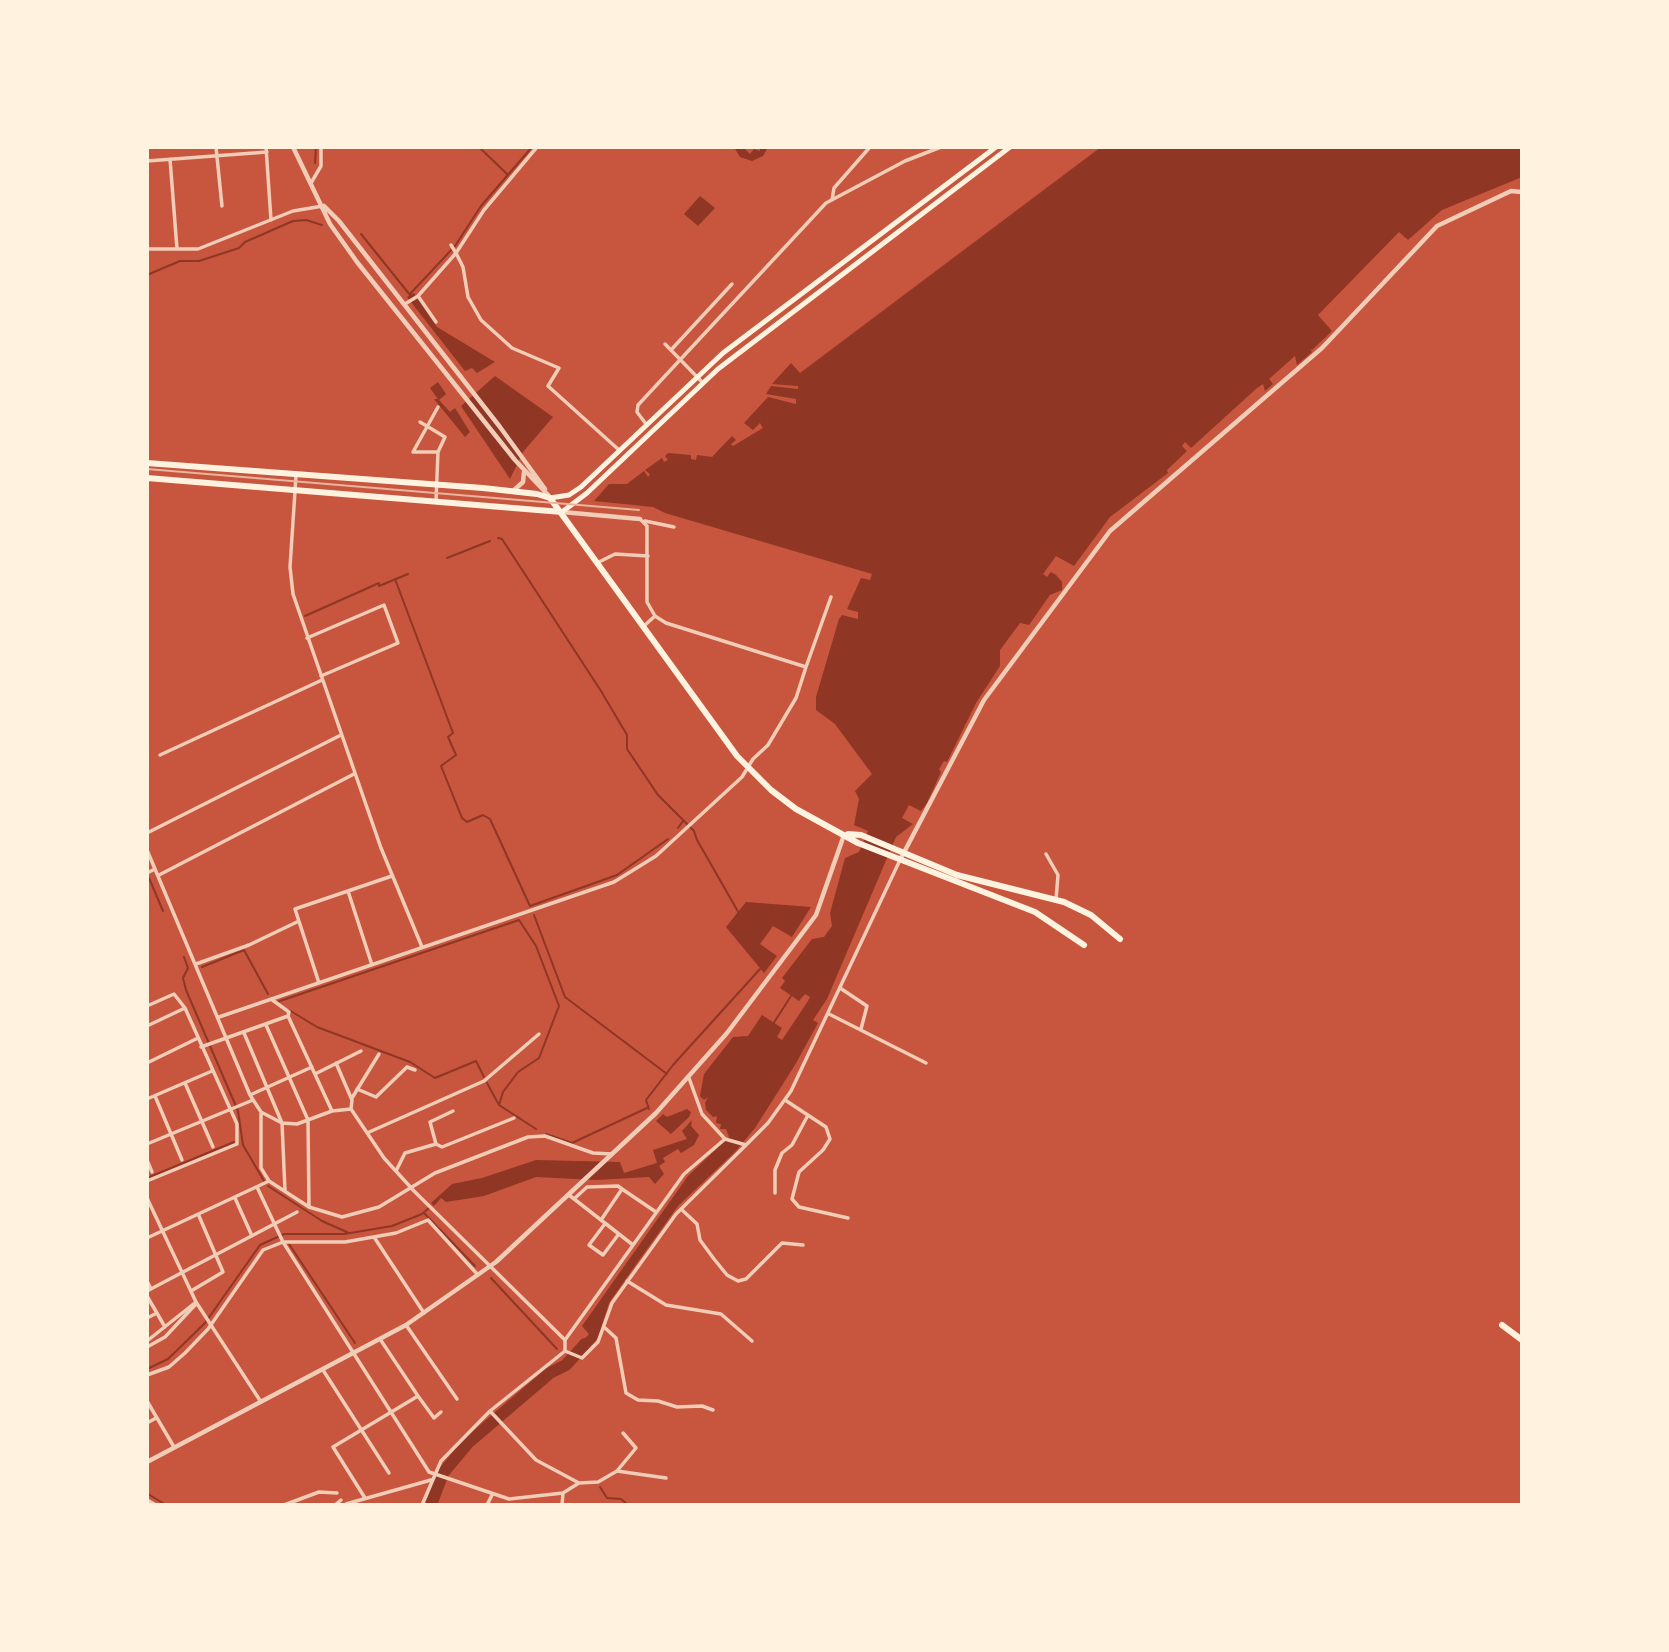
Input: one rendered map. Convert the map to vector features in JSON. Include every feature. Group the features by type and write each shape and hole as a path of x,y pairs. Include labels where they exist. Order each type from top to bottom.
{"main road":[{"path":"147,463 296,476 437,484 513,491 550,498 574,492 696,376 996,147"},
{"path":"147,478 562,512 703,383 1010,147"},
{"path":"550,498 748,768 786,802 861,844 957,875 1056,900 1091,915 1120,939"},
{"path":"844,834 864,837 898,855 1035,912 1084,945"},
{"path":"1502,1325 1522,1340"}],"street":[{"path":"216,147 222,206"},
{"path":"293,147 330,224 357,262 515,460 550,498"},
{"path":"311,183 321,166 321,147"},
{"path":"403,305 418,296 456,253 484,210 537,147"},
{"path":"832,200 834,188 870,147"},
{"path":"646,424 637,412 638,405 832,200 905,161 941,147"},
{"path":"147,161 267,150 271,220"},
{"path":"170,159 177,249"},
{"path":"565,1351 580,1357 598,1342 612,1303 681,1209 745,1145 785,1100 841,988 898,855 984,700 1110,531 1322,348 1437,226 1511,191 1522,192"},
{"path":"147,249 198,249 293,211 323,206"},
{"path":"323,206 339,221 473,393 550,498"},
{"path":"451,244 463,267 471,306 481,320 516,351 559,368 548,386 619,450"},
{"path":"671,350 732,284"},
{"path":"418,296 436,322"},
{"path":"665,344 703,383"},
{"path":"438,408 413,452 438,452"},
{"path":"420,422 446,437 438,452 436,501"},
{"path":"513,491 523,482 524,471"},
{"path":"296,476 291,581 307,638 354,774 422,947"},
{"path":"562,512 642,520 674,527"},
{"path":"642,520 648,556 647,602 655,616 666,623 806,667"},
{"path":"599,562 615,554 648,556"},
{"path":"219,1017 614,882 656,856 742,777 768,745 796,698 831,597"},
{"path":"160,754 398,643 384,605 307,638"},
{"path":"645,625 655,616"},
{"path":"147,833 341,734"},
{"path":"159,875 354,774"},
{"path":"147,1462 405,1325 490,1266 610,1156 689,1078 810,925 821,904 844,834"},
{"path":"147,850 250,1095 261,1112 282,1123 297,1124 332,1111 351,1108"},
{"path":"1046,854 1058,875 1056,900"},
{"path":"147,873 155,869"},
{"path":"319,983 295,909 393,876"},
{"path":"348,891 372,965"},
{"path":"196,964 249,945 299,921"},
{"path":"841,988 866,1006 861,1029"},
{"path":"147,1006 174,994 185,1008 237,1124 237,1144 147,1181"},
{"path":"271,999 289,1012 288,1016 332,1111"},
{"path":"147,1026 185,1008"},
{"path":"829,1014 926,1063"},
{"path":"203,1046 288,1016"},
{"path":"266,1024 308,1120 309,1207"},
{"path":"244,1033 282,1123 285,1191"},
{"path":"367,1133 484,1081 540,1034"},
{"path":"147,1063 198,1038"},
{"path":"315,1074 361,1051"},
{"path":"379,1054 352,1098 351,1108 367,1133 396,1171 435,1213 565,1340"},
{"path":"336,1063 352,1098"},
{"path":"250,1095 312,1067"},
{"path":"357,1089 376,1097 407,1067 415,1070"},
{"path":"147,1099 212,1072"},
{"path":"689,1078 702,1114 726,1140 745,1145"},
{"path":"185,1083 213,1147"},
{"path":"155,1096 183,1160"},
{"path":"147,1144 253,1100"},
{"path":"785,1100 826,1127 830,1139 823,1150 799,1172 793,1199 799,1207 848,1218"},
{"path":"453,1111 430,1122 436,1143 442,1147 514,1118"},
{"path":"261,1112 261,1168 269,1181 309,1207 328,1215 354,1215 387,1203 410,1186 435,1173 537,1135 610,1156"},
{"path":"775,1193 775,1170 782,1153 792,1145 808,1115"},
{"path":"565,1351 565,1340 687,1171 726,1140"},
{"path":"396,1171 405,1153 436,1143"},
{"path":"147,1160 152,1172"},
{"path":"147,1238 269,1181"},
{"path":"575,1198 587,1187 618,1186 656,1212"},
{"path":"257,1188 283,1241 429,1472 492,1496 509,1499 563,1493 579,1483 598,1482 617,1471 636,1448 623,1433"},
{"path":"618,1235 603,1255 589,1245 622,1189"},
{"path":"567,1194 633,1245"},
{"path":"147,1198 196,1302 261,1402"},
{"path":"235,1198 252,1236"},
{"path":"681,1209 697,1224 700,1240 714,1259 727,1275 738,1281 746,1279 782,1243 803,1245"},
{"path":"148,1292 297,1212"},
{"path":"191,1291 223,1272 198,1215"},
{"path":"147,1375 169,1367 210,1324 263,1250 283,1241 345,1242 396,1233 428,1220 478,1275"},
{"path":"374,1237 424,1313"},
{"path":"147,1281 148,1292 166,1328"},
{"path":"627,1282 666,1305 721,1314 752,1341"},
{"path":"147,1340 166,1328 191,1303 196,1302"},
{"path":"147,1347 161,1339 195,1308 196,1302"},
{"path":"147,1318 157,1312"},
{"path":"405,1325 457,1399"},
{"path":"604,1327 616,1338 626,1393 638,1400 658,1401 677,1407 702,1406 713,1410"},
{"path":"158,1334 161,1339"},
{"path":"380,1339 434,1418 441,1412"},
{"path":"422,1505 442,1461 491,1412 565,1351"},
{"path":"323,1370 389,1473"},
{"path":"365,1498 334,1447 418,1396"},
{"path":"147,1401 174,1447"},
{"path":"491,1412 536,1460 579,1483"},
{"path":"147,1423 156,1418"},
{"path":"617,1471 666,1478"},
{"path":"335,1505 432,1480"},
{"path":"284,1505 319,1492 337,1493"},
{"path":"562,1505 563,1493"},
{"path":"487,1505 492,1496"},
{"path":"147,1500 156,1505"}],"shaded area":[{"path":"734,147 743,147 750,154 754,149 760,151 760,147 768,147 763,156 752,161 740,157"},
{"path":"1101,147 1522,147 1522,177 1442,210 1408,240 1399,232 1318,315 1332,331 1310,349 1312,352 1297,365 1295,356 1269,379 1273,384 1265,391 1263,384 1257,388 1191,448 1185,442 1182,446 1187,451 1167,470 1168,473 1110,517 1074,566 1056,556 1043,574 1047,577 1051,572 1056,575 1062,582 1062,590 1050,595 1029,625 1020,623 1000,650 1000,666 976,703 947,762 944,761 939,769 941,772 927,803 921,811 909,805 902,818 913,824 896,837 827,999 813,1020 818,1023 795,1065 755,1128 735,1152 678,1206 609,1303 598,1338 582,1355 573,1352 589,1334 582,1326 688,1176 729,1137 726,1129 720,1129 721,1124 716,1123 717,1116 713,1117 706,1110 708,1097 704,1100 700,1096 704,1074 733,1037 748,1036 762,1015 782,1028 777,1037 782,1040 808,1001 810,997 805,994 799,1001 780,988 785,981 782,978 812,939 824,937 832,926 830,913 845,858 859,852 868,831 854,825 859,799 855,791 872,774 835,724 816,710 816,697 839,619 842,615 858,619 858,612 847,609 861,578 870,580 872,574 665,513 653,507 594,501 609,484 627,484 644,471 648,477 650,474 645,470 662,458 664,462 668,460 665,456 668,453 691,455 691,459 696,460 697,455 712,457 732,436 736,440 731,444 733,446 763,428 760,423 753,430 744,423 768,397 796,404 796,399 766,394 771,386 798,389 798,386 772,384 791,363 800,373"},
{"path":"700,196 715,208 698,226 684,214"},
{"path":"414,293 437,327 495,362 477,373 472,368 465,371 407,297"},
{"path":"495,376 553,417 523,452 510,479 461,406"},
{"path":"438,382 446,394 439,400 450,412 455,408 470,432 465,437 434,399 438,399 430,388"},
{"path":"746,902 811,907 792,937 773,926 760,944 777,956 764,973 726,927"},
{"path":"687,1109 691,1112 689,1117 671,1134 656,1121 663,1114 667,1117"},
{"path":"692,1120 691,1126 699,1135 694,1145 681,1153 678,1149 663,1158 665,1162 659,1166 664,1174 655,1184 649,1177 596,1180 536,1177 484,1196 446,1202 441,1198 434,1206 431,1203 452,1184 482,1178 536,1160 620,1162 624,1173 657,1163 653,1150 687,1139 682,1131"}],"waterway":[{"path":"315,163 316,147"},
{"path":"479,147 508,175"},
{"path":"410,294 455,246 481,206 532,147"},
{"path":"147,275 180,261 199,261 239,248 245,242 293,221 306,220 322,225"},
{"path":"361,234 410,295"},
{"path":"498,538 502,539 601,691 627,735 627,749 658,795 694,831 740,915"},
{"path":"447,558 490,541"},
{"path":"305,616 379,583 379,586 408,574"},
{"path":"395,579 453,733 448,737 456,755 441,766 462,818 467,822 483,815 490,819 530,906 617,875 668,839"},
{"path":"678,828 683,821"},
{"path":"149,878 163,911"},
{"path":"534,915 565,997 667,1074"},
{"path":"277,1002 519,920 536,946 559,1006 539,1058 518,1072 503,1092 499,1105"},
{"path":"202,967 244,950 268,994"},
{"path":"184,957 188,968 183,978 186,990 238,1111 243,1145 264,1181"},
{"path":"649,1109 646,1100 673,1065 760,969"},
{"path":"773,1024 791,996"},
{"path":"289,1010 317,1027 410,1062 435,1078 476,1061 484,1077"},
{"path":"487,1083 499,1105 536,1129"},
{"path":"546,1134 572,1143 647,1108"},
{"path":"147,1178 234,1142"},
{"path":"268,1186 322,1221 349,1233"},
{"path":"147,1369 168,1359 205,1323 260,1245 284,1234 344,1234 392,1226 422,1214 430,1207"},
{"path":"425,1214 475,1266"},
{"path":"289,1244 355,1343"},
{"path":"491,1278 557,1349"},
{"path":"431,1505 443,1473 468,1443 550,1373 566,1365 585,1344"},
{"path":"566,1358 570,1361"},
{"path":"600,1487 607,1498 621,1499 628,1505"},
{"path":"148,1494 166,1505"}],"tram line":[{"path":"147,469 639,510"}]}
